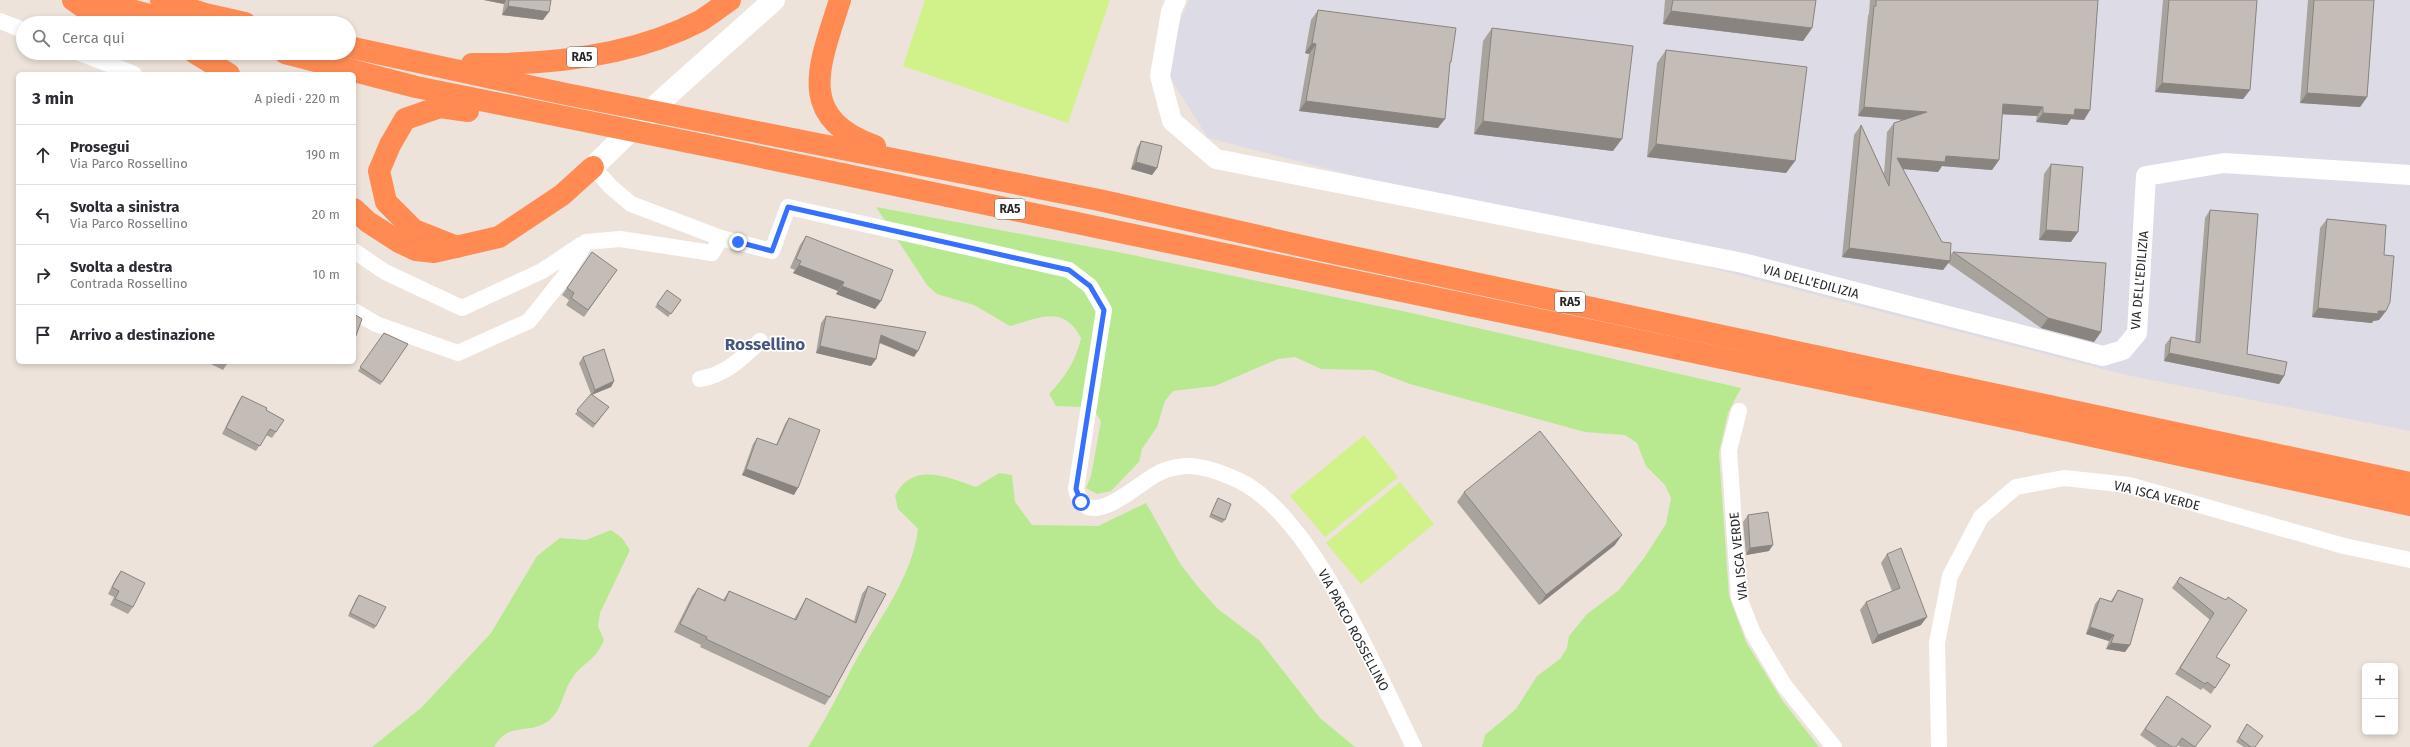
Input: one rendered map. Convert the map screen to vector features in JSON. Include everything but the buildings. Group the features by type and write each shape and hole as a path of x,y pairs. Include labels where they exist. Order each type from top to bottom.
{"highway":[{"path":"73,0 93,14 99,16"},
{"path":"96,0 153,16"},
{"path":"161,0 213,16"},
{"name":"RA5","path":"423,64 518,65 596,56 668,35 701,20 730,0"},
{"name":"RA5","path":"840,0 821,66 818,88 821,103 832,122 857,140 934,168"},
{"name":"RA5","path":"356,49 561,93 1098,200 1320,250 2410,484"},
{"path":"206,60 226,72"},
{"name":"RA5","path":"312,60 416,87 503,106 718,148 2015,419 2410,505"},
{"path":"457,247 414,230 386,202 379,171 390,145 405,120 440,107 487,114 503,106"},
{"path":"356,211 368,222 399,242 416,250 434,252 499,237 562,195 593,167"}],"main road":[{"path":"752,18 765,0"},
{"path":"593,167 752,18 774,0"}],"street":[{"name":"VIA DELL'EDILIZIA","path":"1176,0 1171,12 1160,76 1172,121 1216,159 1743,263 2102,356 2123,350 2137,333 2146,176 2224,163 2410,175"},
{"path":"0,21 16,27"},
{"path":"98,60 129,72"},
{"path":"356,251 385,272 462,308 542,271 586,242 620,239 712,253 721,238 631,204 611,187 593,167"},
{"name":"VIA PARCO ROSSELLINO","path":"721,238 772,251 788,207 1069,270 1090,286 1104,310 1076,489 1081,502 1093,508 1106,507 1159,472 1186,466 1210,470 1241,481 1272,504 1306,544 1336,591 1414,747"},
{"path":"356,312 376,324 458,353 529,321 564,277 586,242"},
{"path":"700,379 712,377 733,366 760,341"},
{"name":"VIA ISCA VERDE","path":"1739,411 1729,450 1739,598 1753,633 1784,686 1834,747"},
{"name":"VIA ISCA VERDE","path":"1939,747 1937,643 1950,576 1981,517 2016,487 2064,478 2129,485 2344,546 2410,560"}],"shaded area":[{"path":"1189,0 2410,0 2410,431 2126,375 1208,138 1162,65"}],"green space":[{"path":"925,0 1110,0 1068,123 903,66"},
{"path":"876,207 1118,252 1407,312 1741,388 1728,413 1719,453 1729,596 1746,642 1782,700 1819,747 1482,747 1485,735 1516,709 1537,676 1560,659 1567,648 1569,636 1587,614 1619,590 1644,558 1666,524 1671,498 1665,485 1646,466 1637,443 1625,435 1585,432 1410,384 1373,370 1321,369 1295,357 1278,359 1215,386 1173,391 1165,401 1157,427 1142,449 1139,462 1111,491 1097,494 1086,488 1091,476 1101,421 1094,410 1082,407 1056,406 1049,394 1065,375 1079,346 1081,338 1074,327 1059,317 1050,316 1041,317 1010,326 974,305 937,294 927,285"},
{"path":"1364,435 1398,477 1325,537 1290,496"},
{"path":"999,473 1012,475 1015,502 1032,525 1098,526 1146,503 1181,565 1199,588 1218,609 1259,640 1320,718 1355,747 808,747 827,716 854,664 892,599 909,565 918,529 898,509 895,496 902,485 911,478 921,475 931,475 954,479 976,487"},
{"path":"1400,482 1434,524 1361,584 1326,543"},
{"path":"611,530 622,538 630,550 600,613 598,626 604,640 597,653 577,672 569,683 559,707 552,718 540,726 512,731 506,734 494,747 372,747 421,708 491,633 537,556 560,538 586,540"}],"district":[{"name":"Rossellino","path":"765,344"}],"route":[{"path":"738,242 772,251 788,207 1069,270 1090,286 1104,310 1076,489 1081,502"}]}
